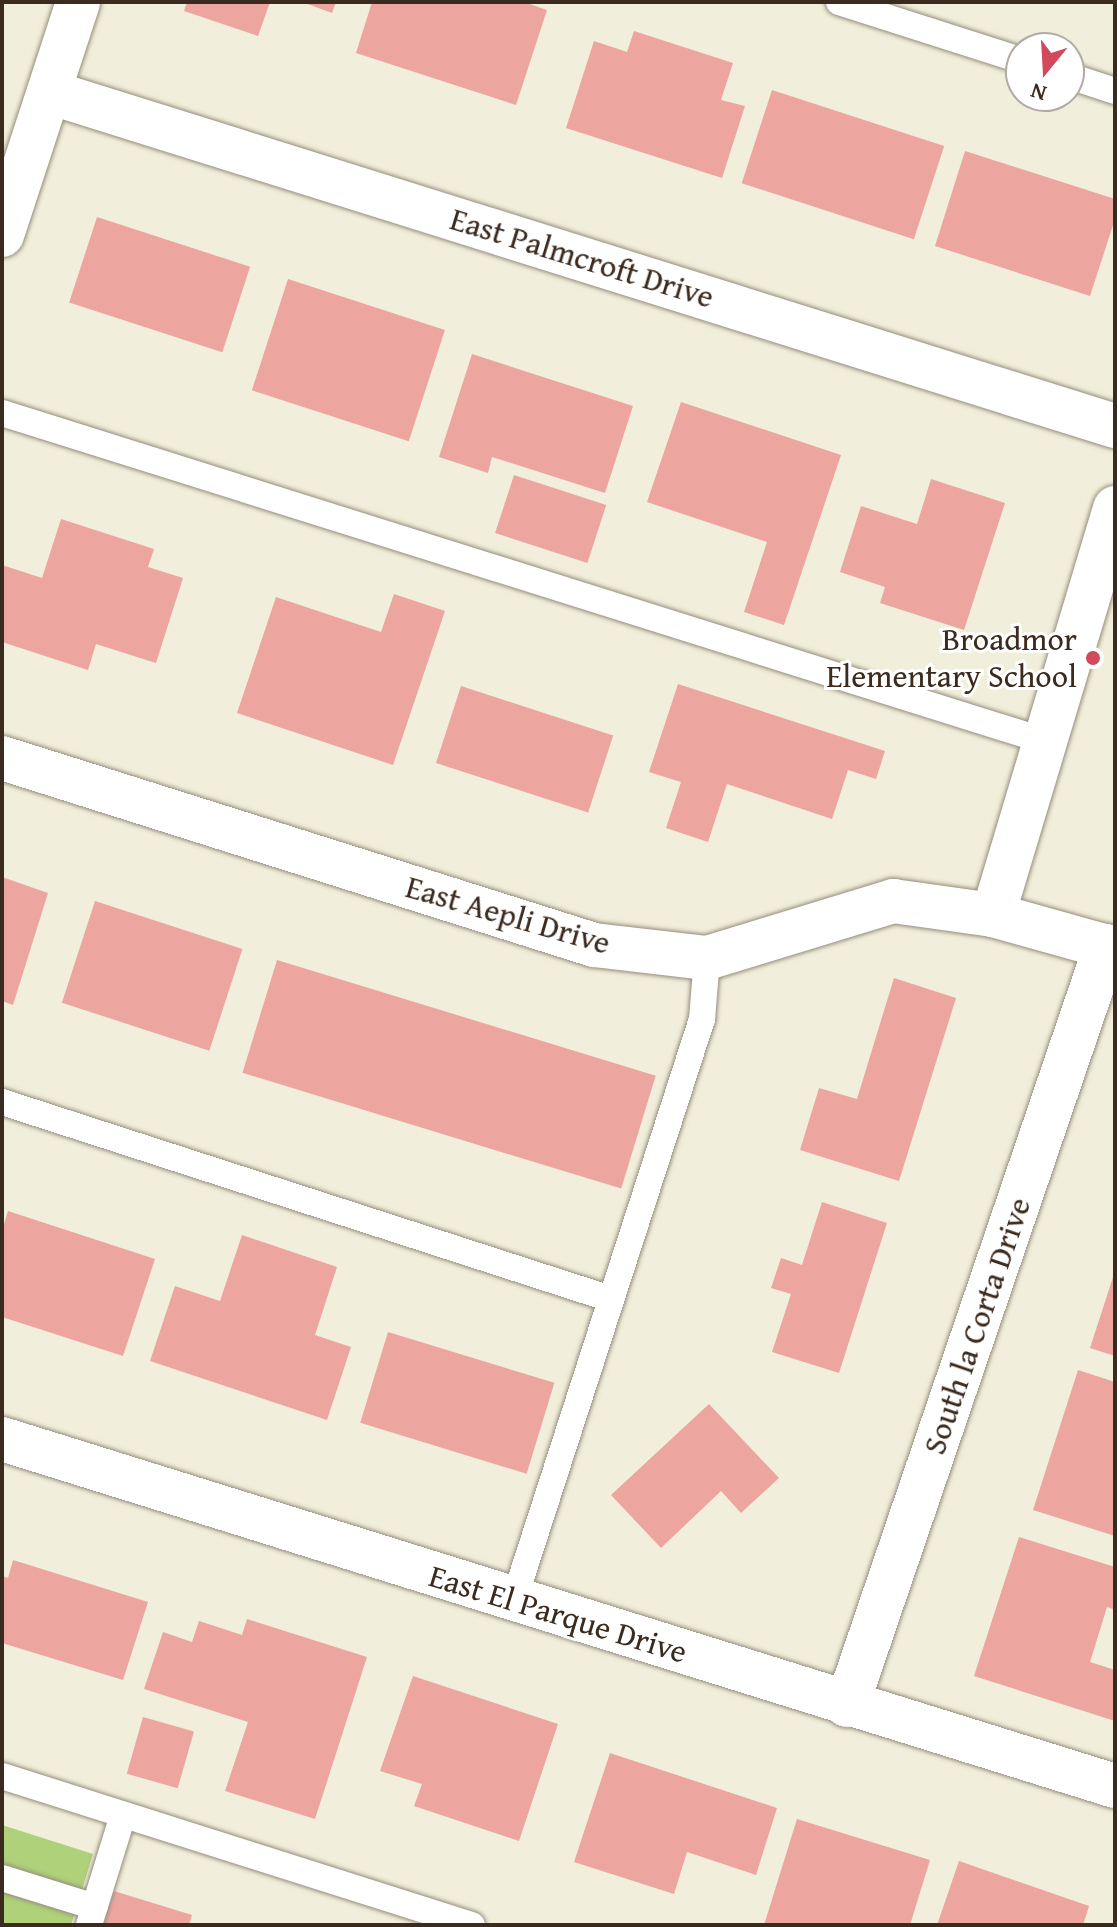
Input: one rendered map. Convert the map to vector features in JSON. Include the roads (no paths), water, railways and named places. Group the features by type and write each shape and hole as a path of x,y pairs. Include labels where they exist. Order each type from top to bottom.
{"street":[{"path":"2,235 78,2"},
{"name":"East Palmcroft Drive","path":"49,92 1115,426"},
{"path":"993,915 1115,508"},
{"name":"East Aepli Drive","path":"2,758 594,945 707,958 893,901 993,915 1111,947"},
{"name":"South la Corta Drive","path":"847,1705 1111,947"},
{"name":"East El Parque Drive","path":"2,1439 847,1705 1115,1786"}],"lane":[{"path":"839,2 1005,55"},
{"path":"1085,81 1115,91"},
{"path":"2,413 1045,741"},
{"path":"514,1600 702,1019 707,958"},
{"path":"2,1102 611,1299"},
{"path":"2,1776 472,1925"},
{"path":"2,1878 92,1916 123,1815"}],"place":[{"name":"Broadmor Elementary School","path":"1093,658"}]}
